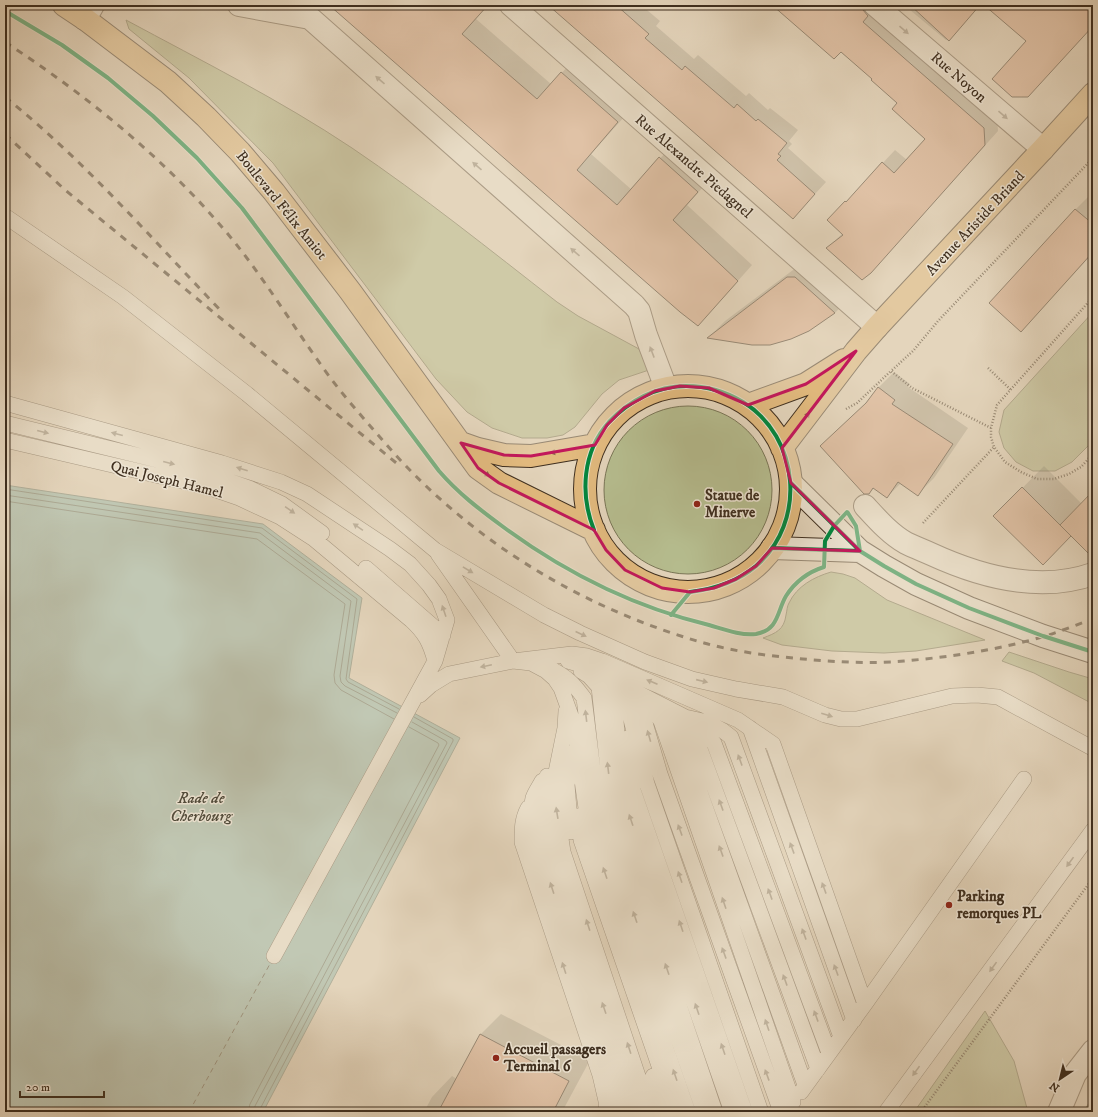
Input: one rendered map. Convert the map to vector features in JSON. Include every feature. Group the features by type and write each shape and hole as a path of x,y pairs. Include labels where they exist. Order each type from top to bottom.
{"main road":[{"name":"Boulevard Félix Amiot","path":"64,5 89,12 206,117 240,152 274,192 345,285 478,468 499,483 594,530"},
{"name":"Avenue Aristide Briand","path":"782,448 856,351 877,327 1093,94"},
{"name":"Avenue Aristide Briand","path":"748,405 806,384 856,351"},
{"path":"695,386 709,388 723,392 748,405 771,429 782,448 788,465 791,494 787,517 772,548 756,566 742,576 725,585 702,590 676,591 649,584 625,570 606,550 594,530 587,510 585,487 588,466 595,445 607,425 624,408 644,396 666,388 695,386"},
{"path":"461,443 478,449 504,455 531,456 595,445"}],"street":[{"path":"239,5 316,12 634,305 639,311 646,335 666,388"},
{"name":"Rue Alexandre Piedagnel","path":"511,5 877,327"},
{"name":"Rue Noyon","path":"875,5 1043,149"},
{"path":"790,482 860,551 916,584 969,608 1043,636 1093,652"},
{"path":"865,506 882,524 905,542 953,564 993,577 1035,583 1079,578 1093,574"},
{"path":"772,548 860,551"},
{"path":"1059,1112 1075,1074 1093,1051"}],"lane":[{"path":"5,216 122,297 247,394 435,550 544,615 574,630 645,662 692,679 736,689 783,697 819,713 841,719 857,719 952,696 977,695 998,697 1093,749"},
{"path":"5,403 222,463 281,482 308,494 410,564 439,598 447,620 435,661 274,956"},
{"path":"5,423 198,470 255,491 282,504 386,584 443,635"},
{"name":"Quai Joseph Hamel","path":"5,440 207,487 239,498 280,517 314,539 423,631 431,646 435,661"},
{"path":"435,550 513,661"},
{"path":"537,660 572,654 586,656 602,661 738,720 773,744 865,1004"},
{"path":"412,703 432,685 449,674 513,661 559,659 585,666 607,677 643,700 653,709 661,721 682,763 806,1085"},
{"path":"559,659 576,667 589,676 599,687 623,798 715,1112"},
{"path":"537,660 555,679 561,688 574,724 575,738 567,785 568,849 615,1085 622,1112"},
{"path":"537,660 575,684 584,698 598,810 704,1112"},
{"path":"585,666 613,688 623,798 732,1112"},
{"path":"626,689 623,798 745,1112"},
{"path":"626,689 685,717 700,728 714,743 830,1053"},
{"path":"626,689 641,709 660,774 781,1112"},
{"path":"626,689 647,784 762,1112"},
{"path":"647,698 671,718 678,731 682,763 790,1107"},
{"path":"566,700 566,715 555,777 554,793 635,1112"},
{"path":"665,707 682,718 696,738 818,1069"},
{"path":"685,717 706,722 722,730 731,737 841,1037"},
{"path":"574,724 568,849 650,1112"},
{"path":"750,728 854,1020"},
{"path":"562,740 524,816 522,842 600,1075 607,1112"},
{"path":"549,768 543,802 545,821 568,849 688,1112"},
{"path":"790,1107 854,1020 1024,779"},
{"path":"534,796 531,809 534,834 568,849 675,1112"},
{"path":"886,1112 1093,830"},
{"path":"568,849 656,1084 662,1112"}],"path":[{"path":"841,412 857,403 913,351 943,316 1093,158"},
{"path":"1093,297 998,405 991,428 990,437 994,447 1005,462 1036,479 1054,479 1069,474 1081,467 1093,454"},
{"path":"988,368 1011,390"},
{"path":"891,371 912,388 991,428"},
{"path":"905,542 994,447"},
{"path":"921,1112 1093,878"}],"highlighted area":[{"path":"856,351 782,448 791,483 860,551 772,548 756,566 736,579 714,588 690,592 662,588 625,570 606,550 594,530 499,483 478,468 461,443 504,455 531,456 595,445 607,425 624,408 655,391 680,386 709,388 748,405 806,384"}],"green space":[{"path":"126,20 269,97 325,130 352,148 430,204 557,302 578,316 639,349 649,370 619,380 602,394 575,427 563,435 547,438 522,438 492,428 467,412 436,379 273,163 189,78 129,29"},
{"path":"1093,312 1093,441 1072,462 1055,471 1033,471 1016,462 1004,448 999,432 1004,410"},
{"path":"680,406 696,406 720,412 735,420 748,430 758,443 766,458 771,474 771,506 766,522 758,537 748,550 735,560 712,571 696,574 680,574 656,568 641,560 628,550 618,537 607,514 604,498 604,482 610,458 618,443 628,430 641,420 664,409"},
{"path":"831,572 855,578 887,600 985,640 916,651 884,653 832,651 782,645 763,638 781,628 785,620 788,604 801,587 818,577"},
{"path":"1009,652 1093,679 1093,704 1034,673 1002,661"},
{"path":"985,1011 1014,1061 1028,1112 914,1112"},
{"path":"1093,1097 1093,1112 1083,1112"}],"water":[{"name":"Rade de Cherbourg","path":"5,485 263,524 362,598 349,678 460,738 263,1112 5,1112"}],"building":[{"path":"329,5 488,5 462,34 537,99 561,72 618,122 577,170 617,205 659,157 698,192 673,220 738,281 698,326 680,312"},
{"path":"548,5 616,5 649,34 645,38 682,70 685,66 734,108 737,104 756,121 758,119 787,143 778,154 781,156 777,160 815,194 793,219"},
{"path":"772,5 863,5 863,10 868,16 863,22 984,128 985,145 871,273 862,280 826,248 843,235 827,220 845,201 846,202 882,162 894,173 925,139 892,109 897,103 871,80 872,79 841,52 834,59"},
{"path":"910,5 980,5 949,41"},
{"path":"984,5 1093,5 1093,26 1028,97 1012,97 992,79 1026,41"},
{"path":"1075,209 1093,224 1093,252 1021,332 989,303"},
{"path":"787,277 795,277 835,313 809,331 791,339 770,345 752,345 707,338"},
{"path":"878,387 895,400 892,404 953,444 918,496 898,482 887,498 873,488 869,494 864,494 820,446 866,403"},
{"path":"1022,487 1071,536 1043,565 993,516"},
{"path":"1093,491 1093,558 1060,525"},
{"name":"Accueil passagers Terminal 6","path":"480,1034 569,1081 553,1112 438,1112"}],"ferry route":[{"path":"189,1112 271,962"}],"railway":[{"path":"5,42 67,85 126,132 154,157 207,210 245,255 336,385 385,443 418,478 453,510 490,540 571,590 614,611 658,628 704,643 728,649 766,655 841,662 892,662 973,652 1008,646 1042,637 1093,619"},
{"path":"5,97 63,147 144,229 223,313"},
{"path":"5,134 64,189 400,466"}],"cycle path":[{"path":"5,11 62,45 108,78 153,116 197,158 242,208 439,471 461,494 526,543 575,573 627,598 681,617 738,633 750,634 764,632 769,628 776,619 786,596 793,586 802,578 824,567 825,541 834,526 847,512 856,526 860,551"},
{"path":"594,530 585,488 586,474 593,447 609,422 634,401 664,389 686,386 701,387 723,392 736,398 762,417 776,436 786,458 790,481 789,504 784,527 772,548 749,572 717,587 690,592 671,615"},
{"path":"791,483 860,551 916,584 969,608 1043,636 1093,652"},
{"path":"772,548 860,551"}],"place":[{"name":"Statue de Minerve","path":"697,504"},
{"name":"Parking remorques PL","path":"949,905"},
{"name":"Accueil passagers Terminal 6","path":"496,1058"}]}
